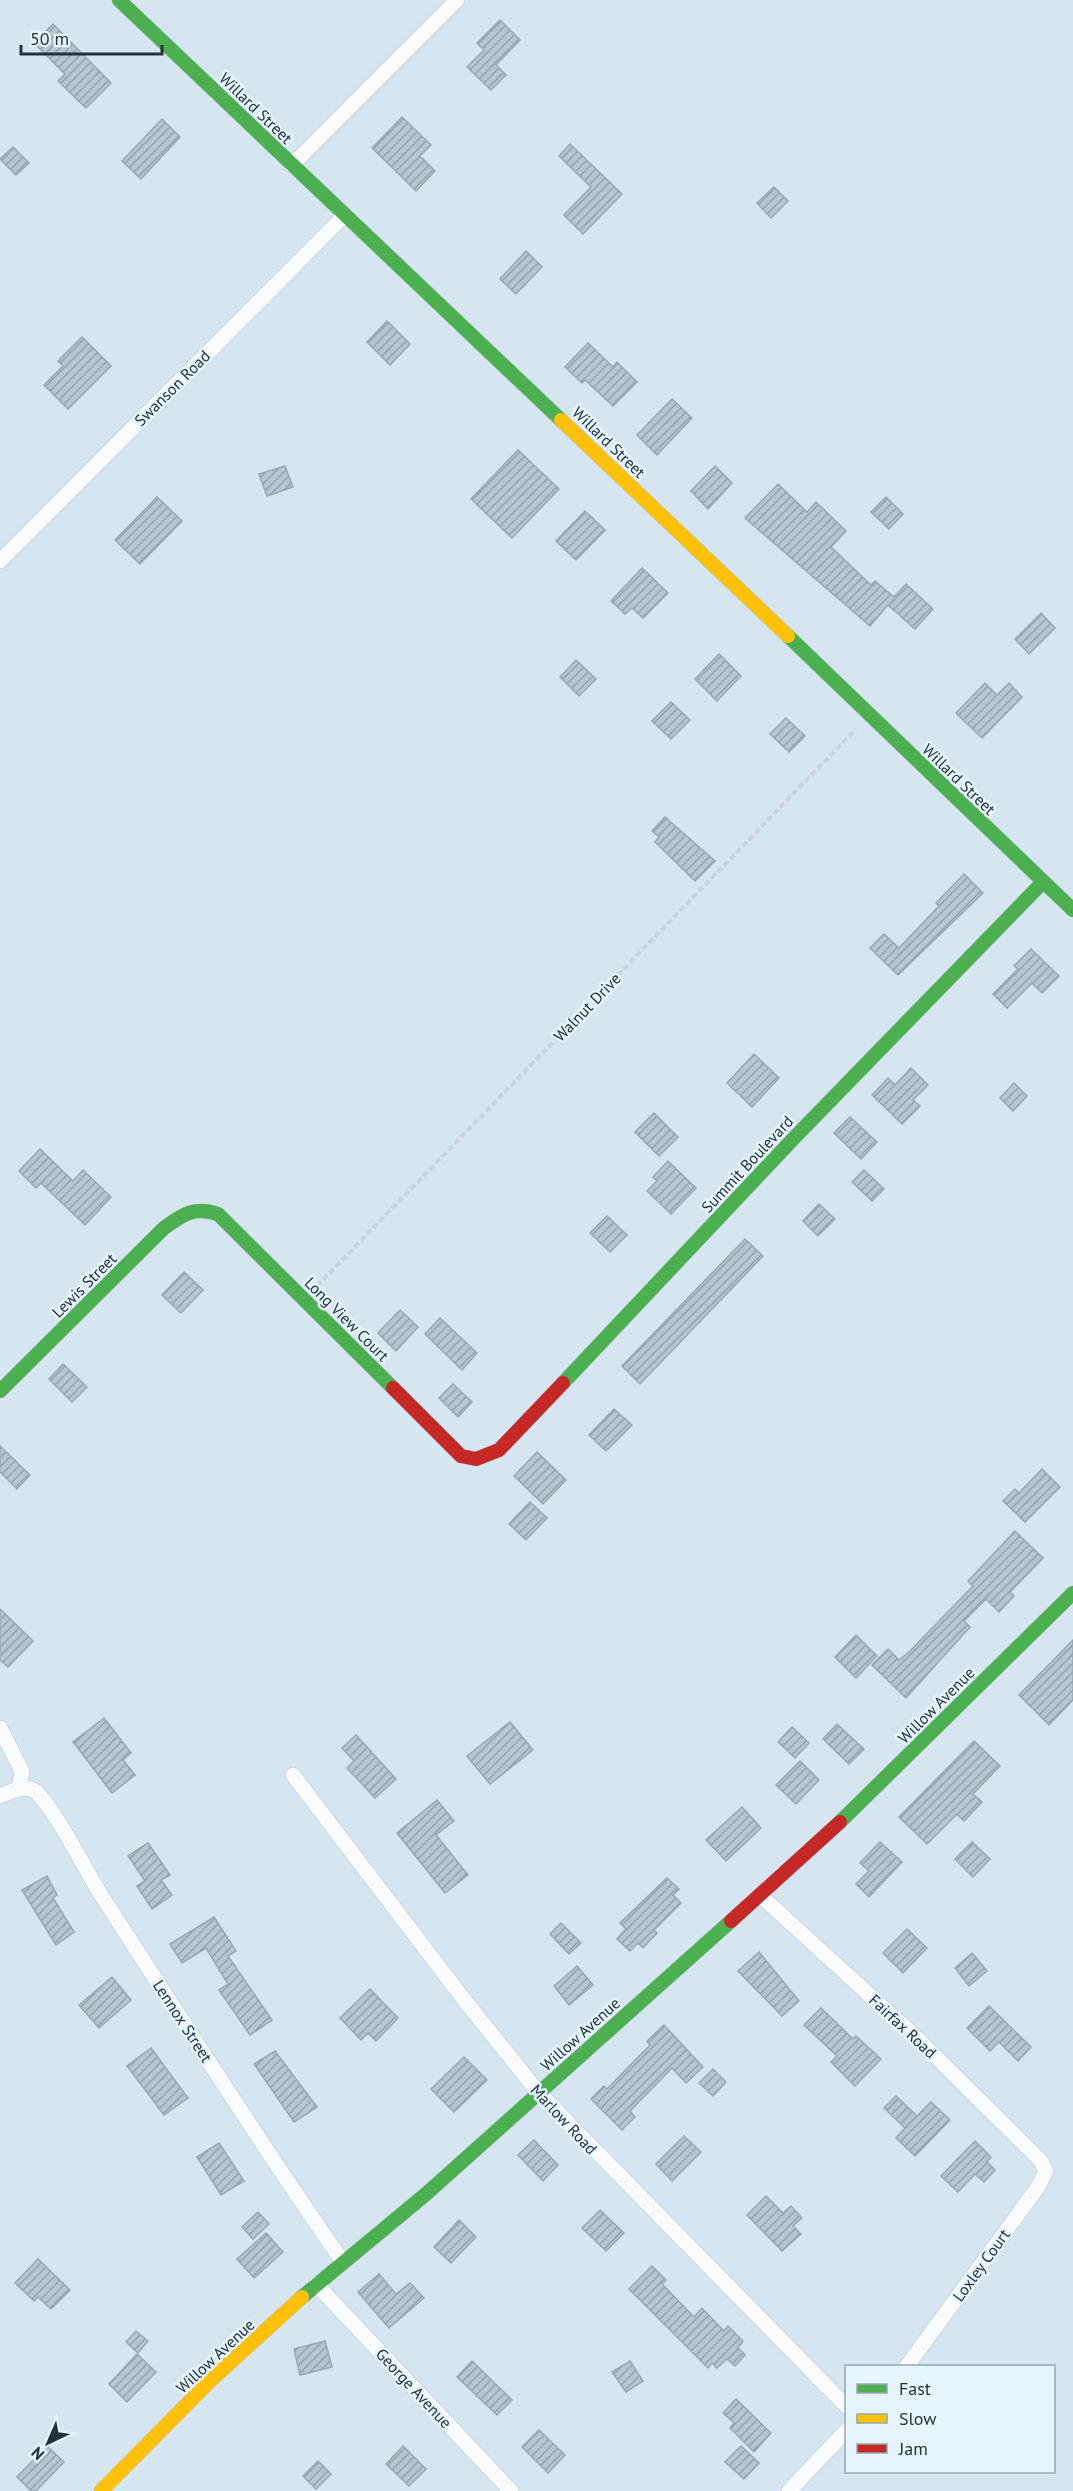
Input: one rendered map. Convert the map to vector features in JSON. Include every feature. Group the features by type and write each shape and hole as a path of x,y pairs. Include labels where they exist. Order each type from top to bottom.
{"street":[{"name":"Willard Street","path":"119,0 1073,910"},
{"path":"292,165 457,0"},
{"name":"Swanson Road","path":"0,561 345,215"},
{"name":"Summit Boulevard","path":"472,1459 500,1450 794,1138 1043,882"},
{"name":"Long View Court","path":"196,1208 219,1214 461,1456 472,1459"},
{"name":"Lewis Street","path":"0,1391 164,1228 184,1212 196,1208"},
{"name":"Willow Avenue","path":"101,2491 211,2380 316,2284 426,2194 825,1837 1073,1593"},
{"path":"0,1728 22,1771 19,1789 0,1796"},
{"name":"Marlow Road","path":"293,1775 465,2001 539,2093 845,2405"},
{"name":"Lennox Street","path":"19,1789 35,1791 51,1813 99,1892 285,2179 343,2262"},
{"name":"Fairfax Road","path":"760,1896 922,2043 1041,2161"},
{"name":"Loxley Court","path":"908,2365 1038,2187 1046,2171 1041,2161"},
{"name":"George Avenue","path":"316,2284 511,2491"},
{"path":"789,2491 845,2433"}],"path":[{"name":"Walnut Drive","path":"303,1299 870,715"}],"building":[{"path":"500,20 520,40 496,65 506,75 491,90 467,67 484,50 477,43"},
{"path":"53,24 111,83 86,108 58,81 65,74 34,43"},
{"path":"402,117 431,145 420,156 435,171 416,191 372,148"},
{"path":"162,119 180,137 141,179 122,161"},
{"path":"570,144 622,194 583,234 564,215 591,187 559,156"},
{"path":"13,147 29,163 16,175 0,159"},
{"path":"774,187 788,201 771,218 757,203"},
{"path":"526,251 542,267 516,294 500,279"},
{"path":"387,321 410,344 390,365 367,342"},
{"path":"82,337 111,366 68,409 44,385 63,366 58,361"},
{"path":"588,343 613,367 617,362 637,382 613,406 585,380 582,383 565,367"},
{"path":"672,399 692,418 657,455 637,435"},
{"path":"518,450 559,489 512,538 471,499"},
{"path":"285,466 293,487 267,496 259,474"},
{"path":"715,466 732,483 708,509 691,491"},
{"path":"778,484 807,512 816,502 846,531 831,547 871,585 875,581 894,597 906,584 933,609 915,629 888,605 870,626 745,518"},
{"path":"157,497 182,521 140,564 115,540"},
{"path":"886,497 903,514 889,529 871,512"},
{"path":"585,511 605,530 576,560 556,541"},
{"path":"642,568 668,593 643,618 632,608 625,614 611,601"},
{"path":"1041,613 1055,628 1029,654 1015,639"},
{"path":"719,654 741,676 717,701 695,679"},
{"path":"576,660 596,679 579,696 560,677"},
{"path":"985,683 997,695 1009,683 1022,697 982,738 956,713"},
{"path":"671,702 690,720 671,739 652,721"},
{"path":"786,718 805,736 789,752 770,734"},
{"path":"665,817 715,861 695,881 655,842 659,837 652,831"},
{"path":"964,874 983,893 898,975 870,948 884,934 899,948 939,906 936,903"},
{"path":"1031,949 1059,976 1042,993 1032,983 1007,1008 993,994 1018,969 1014,966"},
{"path":"754,1054 779,1078 752,1107 727,1083"},
{"path":"911,1068 928,1085 913,1100 920,1106 902,1124 872,1095 888,1078 895,1085"},
{"path":"1014,1083 1027,1096 1013,1111 1000,1098"},
{"path":"654,1113 678,1137 659,1156 635,1132"},
{"path":"850,1117 877,1142 861,1159 834,1133"},
{"path":"40,1149 73,1181 83,1170 111,1197 85,1225 41,1183 36,1188 19,1171"},
{"path":"668,1161 696,1188 671,1214 647,1191 657,1181 653,1177"},
{"path":"864,1170 884,1189 872,1201 852,1182"},
{"path":"819,1204 835,1219 818,1236 803,1221"},
{"path":"607,1216 627,1235 610,1252 590,1233"},
{"path":"745,1239 763,1256 640,1384 622,1366"},
{"path":"184,1272 203,1290 181,1313 162,1295"},
{"path":"400,1310 418,1327 396,1351 378,1333"},
{"path":"440,1318 477,1353 462,1370 425,1334"},
{"path":"63,1364 87,1387 72,1402 49,1379"},
{"path":"453,1384 472,1402 458,1417 439,1398"},
{"path":"614,1409 632,1425 606,1451 589,1435"},
{"path":"0,1446 30,1475 17,1489 0,1472"},
{"path":"537,1452 566,1480 543,1504 514,1476"},
{"path":"1042,1469 1060,1487 1025,1522 1003,1501 1015,1489 1019,1493"},
{"path":"530,1502 547,1518 526,1540 509,1524"},
{"path":"1015,1531 1043,1558 1010,1592 1014,1596 999,1612 986,1599 964,1621 970,1627 906,1698 872,1665 888,1649 899,1660 909,1652 973,1586 968,1581"},
{"path":"0,1609 33,1641 8,1667 0,1660"},
{"path":"856,1635 877,1656 856,1678 835,1657"},
{"path":"1073,1640 1073,1700 1049,1725 1019,1695"},
{"path":"104,1718 131,1753 123,1760 135,1775 112,1793 73,1742"},
{"path":"510,1722 533,1750 490,1784 467,1756"},
{"path":"837,1724 864,1749 849,1764 823,1739"},
{"path":"792,1727 809,1743 795,1758 778,1742"},
{"path":"356,1735 396,1779 375,1798 347,1768 354,1761 342,1748"},
{"path":"974,1741 1000,1766 973,1794 982,1802 964,1821 957,1814 927,1844 899,1817"},
{"path":"800,1761 819,1780 796,1804 776,1785"},
{"path":"437,1800 454,1821 436,1835 468,1875 445,1893 397,1833"},
{"path":"742,1807 761,1828 726,1861 706,1840"},
{"path":"880,1842 902,1862 869,1897 856,1884 869,1871 860,1863"},
{"path":"972,1842 990,1859 973,1877 955,1859"},
{"path":"148,1843 170,1875 161,1880 172,1895 152,1909 137,1886 145,1881 128,1856"},
{"path":"47,1876 57,1895 53,1898 74,1932 56,1945 22,1890"},
{"path":"667,1878 679,1889 673,1895 681,1903 654,1930 657,1933 643,1948 638,1943 630,1951 617,1939 626,1929 620,1923"},
{"path":"214,1917 236,1951 228,1956 272,2020 250,2035 219,1990 228,1984 206,1948 182,1963 170,1944"},
{"path":"561,1923 581,1943 569,1954 550,1934"},
{"path":"907,1929 927,1948 903,1973 883,1953"},
{"path":"759,1952 799,2001 782,2016 738,1971"},
{"path":"972,1953 987,1971 969,1986 955,1968"},
{"path":"577,1966 593,1985 569,2005 554,1986"},
{"path":"112,1977 131,2000 99,2028 79,2005"},
{"path":"370,1989 398,2018 376,2041 368,2033 361,2040 340,2018"},
{"path":"989,2006 1031,2047 1018,2061 999,2042 990,2051 967,2028"},
{"path":"821,2008 853,2039 856,2036 881,2059 855,2086 831,2062 837,2056 804,2025"},
{"path":"664,2025 703,2067 686,2083 672,2068 630,2111 635,2117 622,2130 591,2099 604,2086 607,2089 650,2045 647,2041"},
{"path":"151,2048 188,2098 164,2115 127,2066"},
{"path":"275,2051 317,2107 294,2122 254,2064"},
{"path":"464,2057 487,2080 454,2112 431,2089"},
{"path":"713,2069 726,2082 713,2096 699,2083"},
{"path":"896,2096 917,2116 931,2102 950,2120 915,2156 896,2138 905,2128 884,2108"},
{"path":"684,2136 701,2152 672,2181 656,2164"},
{"path":"534,2140 558,2165 543,2181 518,2155"},
{"path":"975,2141 991,2157 987,2162 995,2170 984,2182 975,2174 958,2192 941,2176"},
{"path":"219,2143 244,2181 221,2195 197,2157"},
{"path":"766,2196 783,2213 791,2206 802,2218 793,2226 801,2234 782,2251 747,2215"},
{"path":"600,2210 624,2233 606,2251 582,2228"},
{"path":"258,2212 269,2224 253,2239 242,2227"},
{"path":"459,2220 476,2237 451,2263 434,2247"},
{"path":"266,2233 283,2252 254,2278 237,2259"},
{"path":"38,2259 70,2290 51,2309 38,2297 34,2301 15,2283"},
{"path":"652,2266 666,2280 662,2284 694,2317 702,2308 724,2331 728,2326 743,2341 738,2348 745,2355 735,2366 727,2359 717,2368 712,2363 708,2368 629,2289"},
{"path":"379,2274 396,2294 410,2283 424,2298 389,2328 358,2292"},
{"path":"136,2331 148,2341 138,2353 126,2342"},
{"path":"325,2341 332,2367 300,2375 294,2349"},
{"path":"137,2354 156,2372 127,2402 109,2384"},
{"path":"472,2361 512,2400 497,2415 457,2377"},
{"path":"630,2361 643,2381 626,2392 612,2372"},
{"path":"736,2399 771,2433 754,2452 730,2428 734,2423 723,2413"},
{"path":"539,2430 565,2455 548,2473 522,2447"},
{"path":"47,2446 64,2462 36,2491 31,2491 17,2477"},
{"path":"403,2446 426,2469 409,2486 386,2464"},
{"path":"741,2446 759,2463 744,2479 725,2462"},
{"path":"318,2461 331,2474 316,2489 303,2476"}],"traffic: fast":[{"path":"119,0 561,420"},
{"path":"788,636 1073,910"},
{"path":"563,1383 794,1138 1043,882"},
{"path":"0,1391 164,1228 183,1215 196,1211 218,1214 393,1388"},
{"path":"840,1822 1073,1593"},
{"path":"302,2297 426,2194 731,1921"}],"traffic: slow":[{"path":"561,420 788,636"},
{"path":"101,2491 211,2380 302,2297"}],"traffic: jam":[{"path":"393,1388 461,1456 476,1459 499,1450 563,1383"},
{"path":"731,1921 840,1822"}]}
